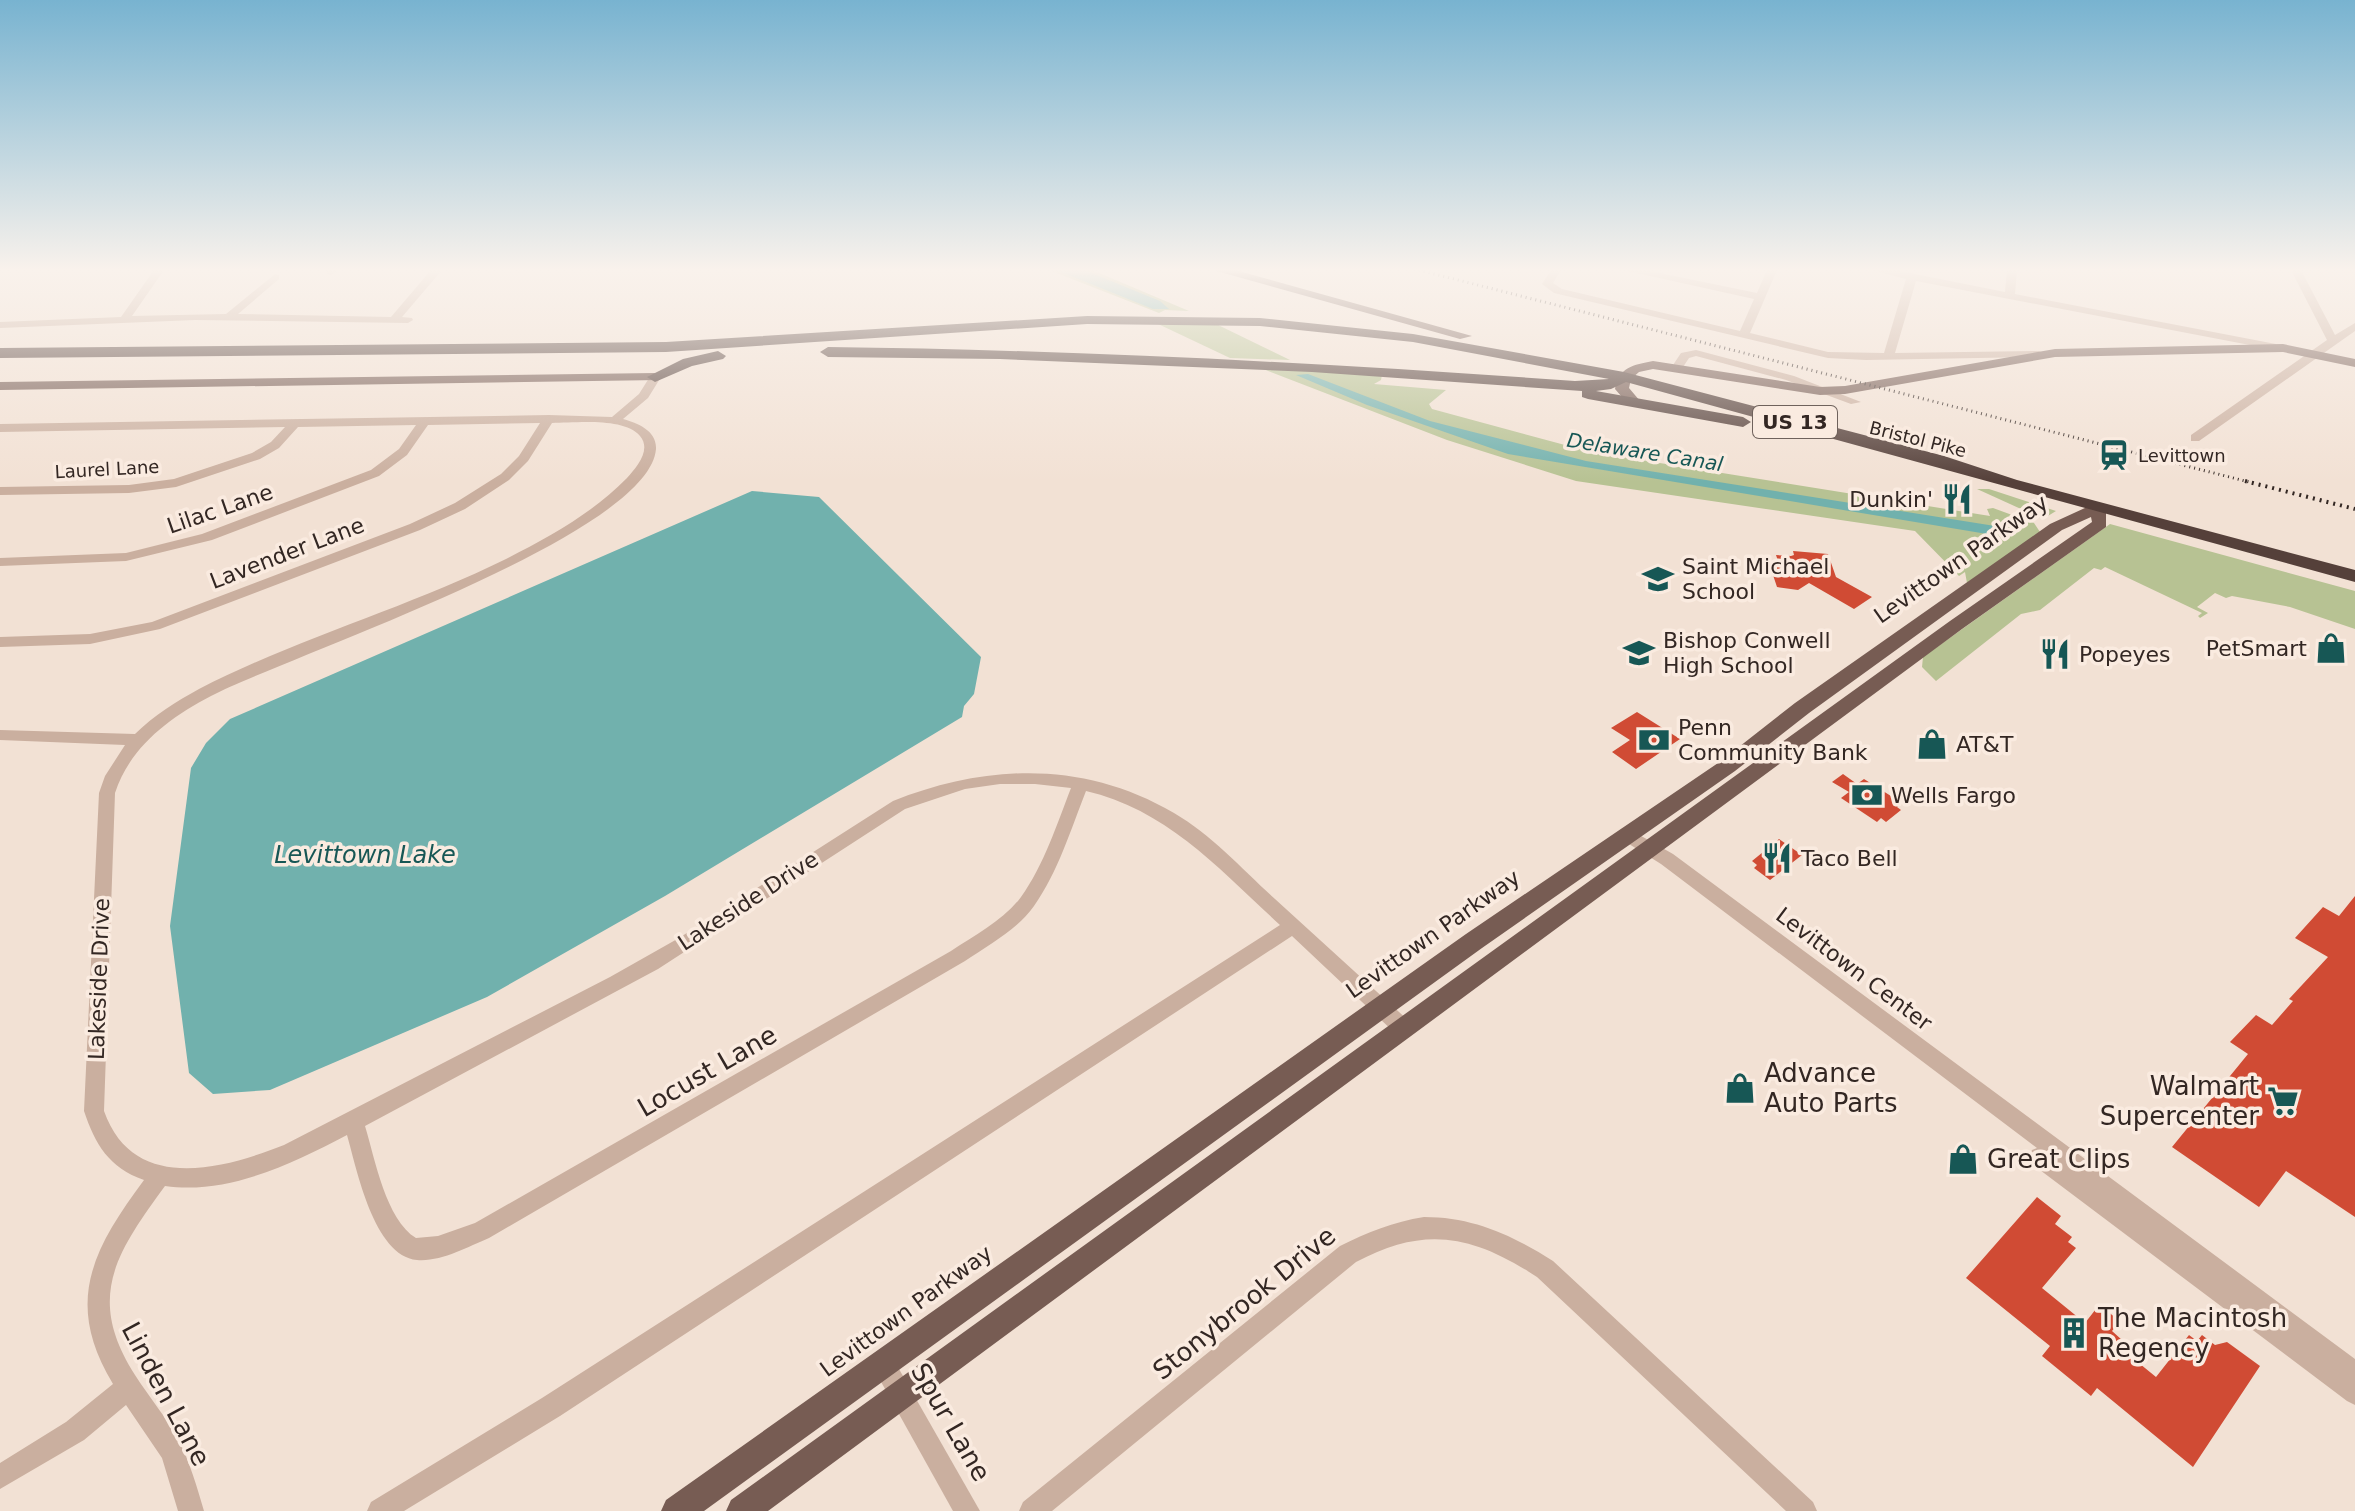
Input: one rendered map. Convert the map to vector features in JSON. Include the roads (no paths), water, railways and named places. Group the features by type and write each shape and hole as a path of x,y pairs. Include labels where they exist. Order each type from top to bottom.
{"highway":[{"name":"US 13","path":"0,356 680,347 776,341"},
{"name":"US 13","path":"1424,341 1624,377"},
{"path":"1482,341 1599,372"},
{"path":"655,377 696,360 744,352"},
{"name":"US 13","path":"0,356 744,352 1000,354 1344,369 1483,381"},
{"path":"1646,366 1646,377 1663,387"},
{"path":"1483,381 1590,387 1610,384 1624,377"},
{"name":"Bristol Pike","path":"1624,377 1938,460 2010,483"},
{"name":"Bristol Pike","path":"1483,381 1633,401 1800,434 2010,483 2355,576"}],"main road":[{"path":"1633,401 1622,389 1624,377 1630,371 1646,366 1677,368 1763,386 1816,392 2039,354 2283,348 2355,363"},
{"path":"0,386 655,377"},
{"path":"742,1511 2100,524 2098,507"},
{"name":"Levittown Parkway","path":"677,1511 1381,1008 1728,766 1802,708 2056,527 2098,507"}],"street":[{"path":"1767,341 1828,355 2039,354"},
{"path":"1889,356 1894,341"},
{"path":"2244,341 2283,348"},
{"path":"2195,438 2333,341"},
{"path":"1677,368 1685,355 1696,353 1790,378 1855,402"},
{"path":"614,421 644,396 655,377"},
{"name":"Lakeside Drive","path":"0,428 549,419 614,421 635,427 646,435 651,446 648,460 614,496 563,534 501,567 205,693 168,715 139,740 114,771 107,793 94,1111 105,1141 129,1165 160,1175 197,1177 236,1171 300,1148 635,972 870,822 922,794 966,781 999,777 1034,778 1080,786 1135,801 1170,819 1293,926 1403,1028"},
{"name":"Lavender Lane","path":"0,642 90,639 155,626 415,527 468,501 505,477 524,458 549,419"},
{"name":"Lilac Lane","path":"0,562 113,558 190,543 375,473 403,452 425,421"},
{"name":"Laurel Lane","path":"0,491 129,489 176,483 256,456 275,445 295,423"},
{"path":"0,735 139,740"},
{"name":"Locust Lane","path":"353,1121 377,1199 394,1235 416,1249 438,1247 467,1238 562,1186 997,931 1015,916 1040,883 1080,786"},
{"name":"Levittown Center","path":"1627,834 1667,859 2045,1151"},
{"path":"380,1511 551,1407 1293,926"},
{"path":"2045,1151 2355,1374"},
{"path":"2045,1151 2355,1393"},
{"name":"Linden Lane","path":"160,1175 138,1206 107,1262 97,1301 104,1346 168,1445 191,1511"},
{"name":"Stonybrook Drive","path":"1032,1511 1348,1254 1391,1233 1432,1227 1477,1232 1498,1239 1545,1269 1804,1511"},
{"name":"Spur Lane","path":"883,1363 967,1511"},
{"path":"0,1477 75,1431 129,1387"}],"water":[{"path":"1308,374 1430,421 1586,461 1995,526 1999,530 1990,529 1987,534 1508,454 1367,405 1296,375"},
{"name":"Levittown Lake","path":"752,491 819,497 981,657 974,694 964,706 962,717 665,896 487,997 270,1090 213,1094 189,1073 170,926 191,768 206,743 230,719"}],"railway":[{"path":"1695,341 2253,483"},
{"path":"2245,481 2355,509"}],"place":[{"name":"Levittown","path":"2114,455"},
{"name":"Dunkin'","path":"1957,499"},
{"name":"Saint Michael School","path":"1658,579"},
{"name":"PetSmart","path":"2331,648"},
{"name":"Bishop Conwell High School","path":"1639,653"},
{"name":"Popeyes","path":"2055,654"},
{"name":"Penn Community Bank","path":"1654,740"},
{"name":"AT&T","path":"1932,744"},
{"name":"Wells Fargo","path":"1867,795"},
{"name":"Taco Bell","path":"1777,858"},
{"name":"Advance Auto Parts","path":"1740,1088"},
{"name":"Walmart Supercenter","path":"2283,1101"},
{"name":"Great Clips","path":"1963,1159"},
{"name":"The Macintosh Regency","path":"2074,1333"}],"water label":[{"name":"Delaware Canal","path":"1645,452"}]}
